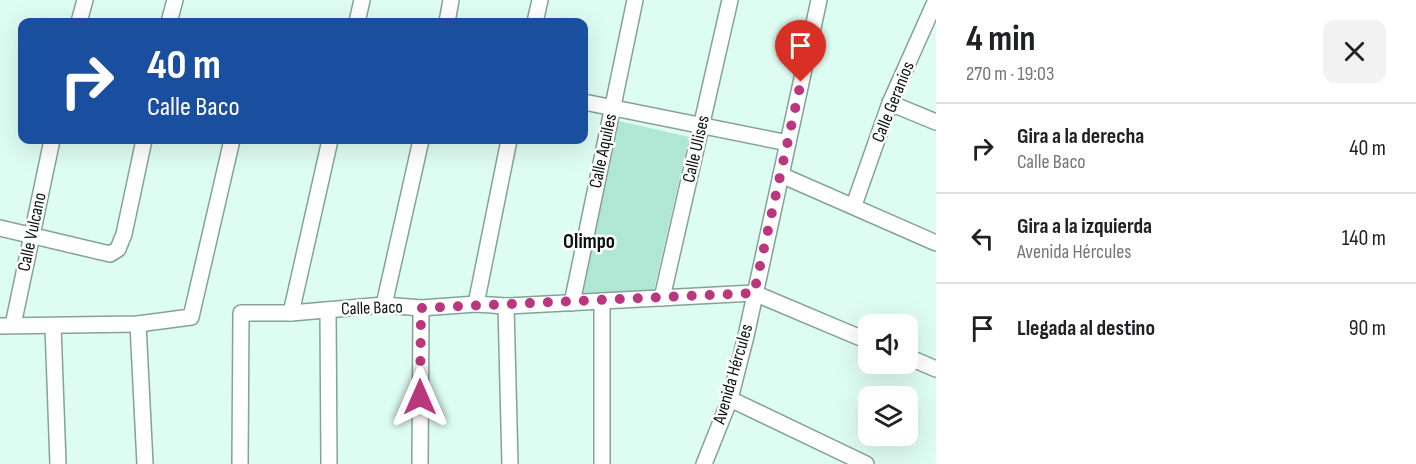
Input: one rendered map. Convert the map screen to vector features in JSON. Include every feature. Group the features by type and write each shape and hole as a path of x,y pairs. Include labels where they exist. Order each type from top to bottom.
{"street":[{"path":"80,18 84,0"},
{"path":"170,18 175,0"},
{"path":"358,18 362,0"},
{"path":"448,18 451,0"},
{"path":"536,18 540,0"},
{"name":"Calle Aquiles","path":"572,303 635,0"},
{"name":"Calle Ulises","path":"662,298 730,0"},
{"name":"Avenida Hércules","path":"704,464 730,399 819,0"},
{"name":"Calle Geranios","path":"854,205 890,103 936,0"},
{"path":"588,103 702,123 788,143"},
{"path":"890,103 936,122"},
{"name":"Calle Vulcano","path":"7,326 51,144"},
{"path":"0,228 110,254 118,249 124,234 143,144"},
{"path":"7,326 138,324 191,317 231,144"},
{"path":"291,313 329,144"},
{"path":"384,305 420,144"},
{"path":"476,304 508,144"},
{"path":"781,175 854,205 936,243"},
{"path":"754,293 858,337"},
{"name":"Calle Baco","path":"240,464 241,313 291,313 384,305 421,308 476,304 506,306 754,293"},
{"path":"602,301 602,464"},
{"path":"506,306 510,464"},
{"path":"420,464 421,308"},
{"path":"328,310 329,464"},
{"path":"138,324 145,464"},
{"path":"53,326 58,464"},
{"path":"918,361 936,369"},
{"path":"730,399 866,464"}],"green space":[{"path":"619,121 689,137 654,290 579,295"}],"district":[{"name":"Olimpo","path":"589,241"}],"route":[{"path":"420,397 421,308 476,304 506,306 754,293 801,82"}]}
